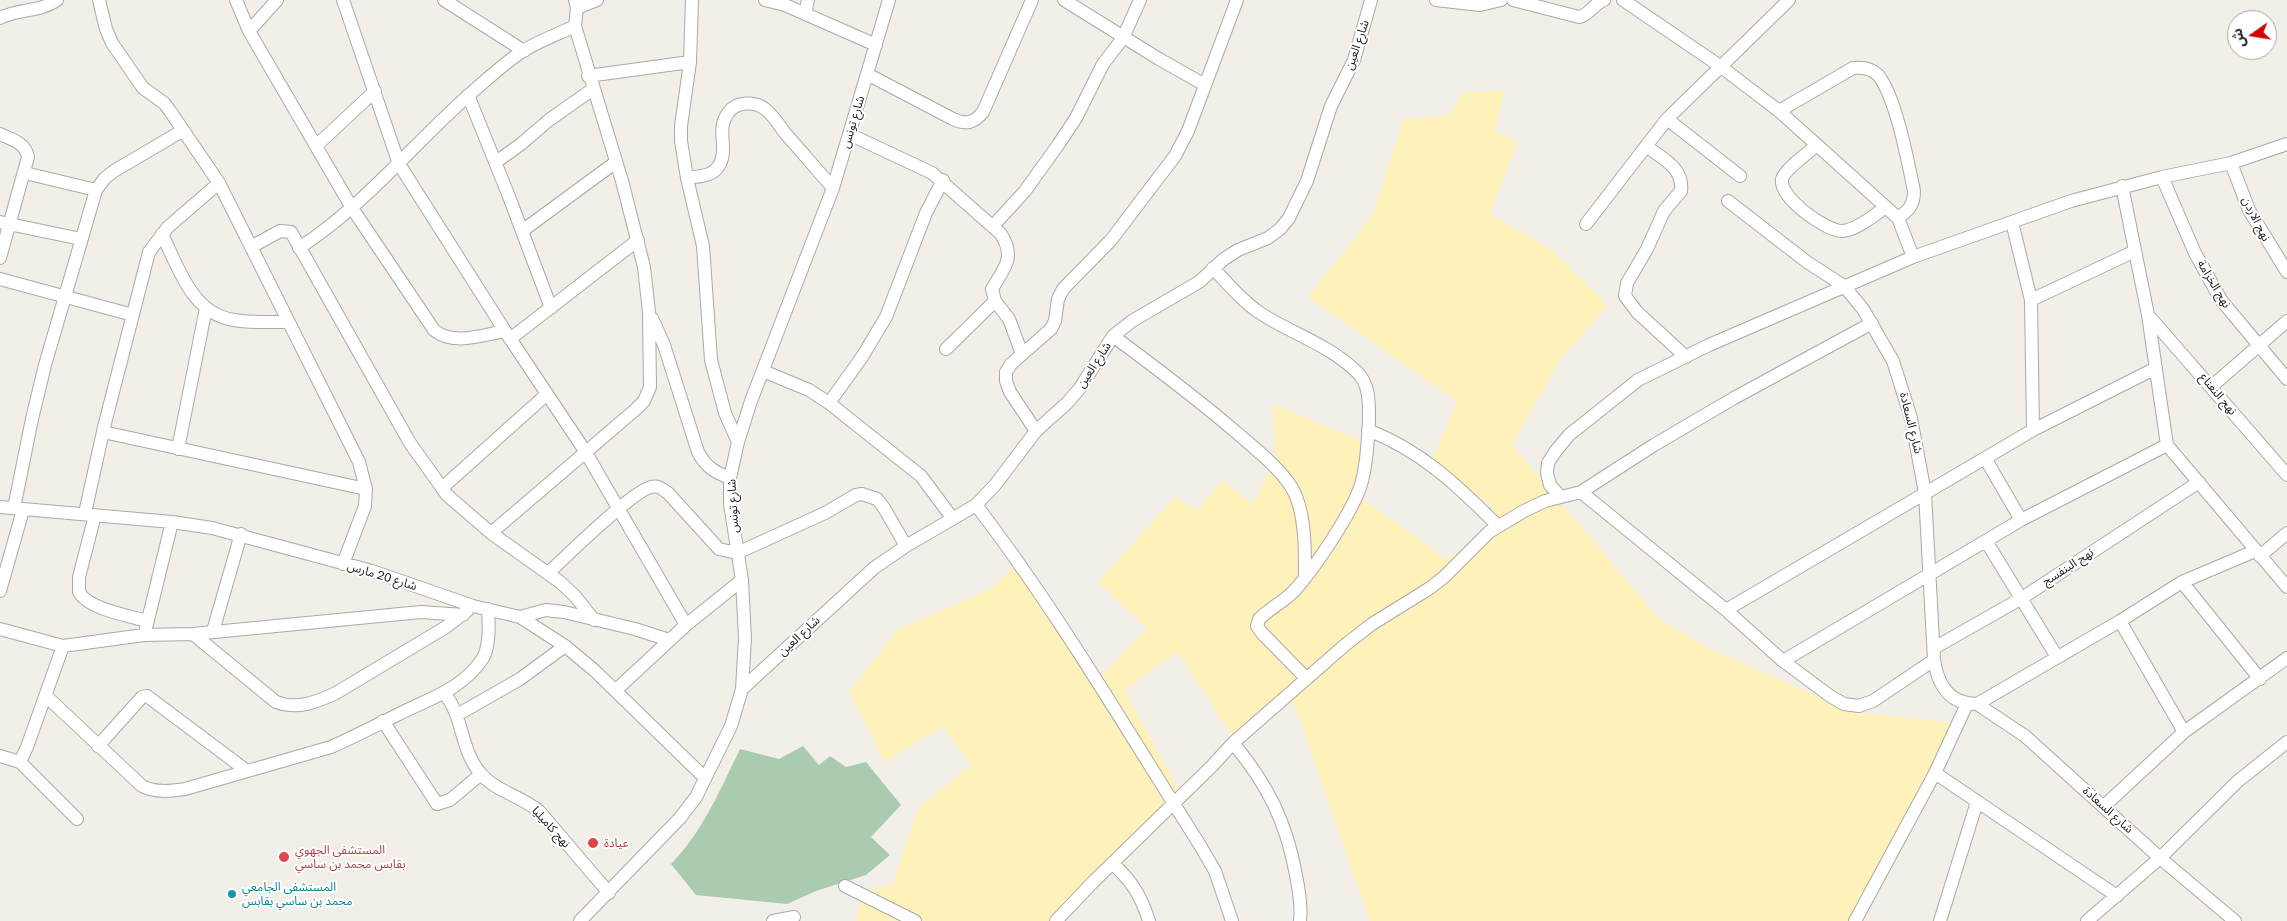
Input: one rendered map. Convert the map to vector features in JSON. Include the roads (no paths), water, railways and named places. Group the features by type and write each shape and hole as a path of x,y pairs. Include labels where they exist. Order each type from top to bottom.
{"street":[{"path":"1,16 38,10 57,0"},
{"path":"100,0 106,29 112,43 143,88 164,103 219,183 359,462 366,489 365,506 343,564"},
{"path":"236,0 249,31 352,208 434,330 440,336 457,339 508,335 551,308 638,240"},
{"path":"249,31 277,0"},
{"path":"343,0 399,164 508,335 586,451 686,625"},
{"path":"444,0 524,51"},
{"path":"492,533 635,410 649,394 649,312 644,266 616,162 574,26 576,4 597,0"},
{"path":"692,0 690,62 681,126 681,141 686,178 703,246 711,360 726,413 738,442"},
{"path":"766,0 805,14 876,45"},
{"path":"805,14 808,0"},
{"name":"شارع تونس","path":"580,921 680,818 696,797 731,726 742,689 745,638 742,580 730,504 730,478 738,442 832,188 888,0"},
{"path":"867,74 963,124 971,123 983,112 1032,0"},
{"path":"1064,0 1123,38 1205,85"},
{"path":"994,226 1025,191 1076,118 1103,64 1123,38 1140,0"},
{"path":"1036,431 1019,406 1006,381 1006,372 1011,364 1051,329 1055,321 1058,299 1063,289 1111,240 1175,156 1188,131 1237,0"},
{"name":"شارع العين","path":"742,689 874,568 906,546 976,505 995,485 1036,431 1067,403 1080,388 1113,336 1132,321 1199,282 1213,268 1238,250 1268,238 1280,229 1289,218 1307,181 1331,106 1354,60 1371,0"},
{"path":"1436,0 1480,5 1501,0"},
{"path":"1513,0 1579,17 1586,15 1599,2 1604,0"},
{"path":"1622,0 1720,66 1779,111 1898,218 1913,257"},
{"path":"1586,224 1667,119 1789,0"},
{"path":"299,248 328,229 352,208 468,95 524,51 574,26"},
{"path":"588,76 690,62"},
{"path":"1779,111 1853,68 1862,67 1878,75 1896,116 1914,191 1914,200 1910,208 1898,218"},
{"path":"496,162 592,89"},
{"path":"316,146 375,91"},
{"path":"468,95 496,162 551,308"},
{"path":"686,178 709,175 717,169 722,161 724,150 721,130 728,112 737,104 748,103 765,108 832,188"},
{"path":"1667,119 1740,176"},
{"path":"0,591 18,509 32,419 96,190 105,178 114,171 182,131"},
{"path":"0,134 17,141 25,147 28,156 25,173 4,223 0,258"},
{"path":"849,134 908,160 943,180 994,226 1006,242 1009,256 992,289 995,301 1009,319 1022,354"},
{"path":"1560,496 1550,485 1547,473 1548,463 1569,436 1638,380 1686,356 1913,257 2012,222 2122,186 2231,163 2287,144"},
{"path":"1817,145 1786,172 1782,179 1782,187 1796,205 1824,226 1833,230 1844,231 1853,228 1886,207"},
{"path":"1646,146 1681,175 1682,191 1664,211 1647,249 1627,283 1625,296 1636,312 1686,356"},
{"path":"522,231 616,162"},
{"name":"نهج الاردن","path":"2231,163 2249,210 2287,272"},
{"path":"25,173 96,190"},
{"name":"نهج الخزامة","path":"2162,177 2209,280 2238,322 2287,379"},
{"path":"829,403 862,357 886,316 926,213 943,180"},
{"path":"148,621 88,602 79,592 103,432 149,252 162,234 187,209 219,183"},
{"path":"2122,186 2148,315 2167,444 2287,587"},
{"name":"شارع السعادة","path":"1728,201 1807,262 1844,286 1863,309 1893,360 1913,428 1925,493 1934,654 1936,676 1942,687 1952,698 1972,704 2025,736 2160,858 2235,921"},
{"path":"2012,222 2031,300 2033,430"},
{"path":"4,223 81,239"},
{"path":"251,247 284,230 291,232 410,443 442,488 453,500 492,533 548,573 575,596 594,620"},
{"path":"162,234 189,288 206,308 214,314 232,320 288,322"},
{"path":"2031,300 2135,251"},
{"path":"1213,268 1236,293 1259,312 1287,329 1323,346 1358,372 1366,383 1369,401 1368,430 1362,483 1348,511 1305,578 1293,592 1264,614 1257,626 1262,634 1306,678"},
{"path":"0,279 133,315"},
{"path":"946,350 995,301"},
{"path":"178,449 206,308"},
{"path":"649,312 664,345 698,452 704,464 714,472 730,478"},
{"name":"نهج النعناع","path":"2148,315 2287,474"},
{"path":"2212,386 2260,347 2287,321"},
{"path":"1056,921 1233,743 1306,678 1372,624 1430,588 1498,526 1524,511 1560,496 1581,492 1718,407 1872,323"},
{"path":"1113,336 1191,394 1276,469 1293,489 1301,517 1305,546 1305,578"},
{"path":"1726,610 2033,430 2156,368"},
{"path":"763,371 809,390 829,403 920,476 953,519"},
{"path":"442,488 547,394"},
{"path":"1368,430 1396,441 1424,460 1464,492 1498,526"},
{"path":"103,432 366,489"},
{"path":"1581,492 1726,610 1783,661 2021,520 2167,444"},
{"path":"1985,458 2021,520"},
{"name":"نهج البنفسج","path":"1783,661 1830,696 1844,704 1858,706 1872,701 1934,654 2199,482"},
{"path":"548,573 619,509 645,489 660,487 685,510 708,538 720,549 737,553 818,517 856,495 862,494 876,499 884,508 906,546"},
{"path":"976,505 1003,541 1062,629 1174,804 1215,871 1232,921"},
{"name":"شارع 20 مارس","path":"0,507 172,522 241,534 413,584 468,610 488,609 520,617 565,646 616,690 705,778"},
{"path":"144,636 172,522"},
{"path":"1855,921 1972,704 2120,621 2182,582 2258,553 2287,533"},
{"path":"213,631 241,534"},
{"path":"1986,541 2057,657"},
{"path":"616,690 686,625 742,580"},
{"path":"2182,582 2260,678"},
{"path":"46,696 136,781 150,790 185,789 330,747 353,738 383,721 444,694 482,659 487,639 488,609"},
{"path":"0,629 63,646 144,636 193,634 421,612 468,610"},
{"path":"193,634 276,702 287,706 318,701 336,693 433,635 468,610"},
{"path":"520,617 546,610 635,629 669,640"},
{"path":"2120,621 2184,732"},
{"path":"20,762 63,646"},
{"path":"457,715 520,679 565,646"},
{"path":"2103,807 2184,732 2287,658"},
{"name":"نهج كاميليا","path":"444,694 457,715 464,743 481,774 502,791 530,803 539,811 609,893"},
{"path":"98,746 140,699 147,696 247,772"},
{"path":"383,721 437,804 450,800 481,774"},
{"path":"2087,921 2160,858 2238,781 2287,742"},
{"path":"1233,743 1256,771 1273,799 1282,820 1299,890 1300,921"},
{"path":"0,756 20,762 77,819"},
{"path":"1935,773 2117,896"},
{"path":"1940,921 1977,802"},
{"path":"1112,863 1130,880 1142,901 1149,921"},
{"path":"845,886 915,921"},
{"path":"773,921 794,917"}],"place":[{"name":"عيادة","path":"593,843"},
{"name":"المستشفى الجهوي بقابس محمد بن ساسي","path":"284,857"},
{"name":"المستشفى الجامعي محمد بن ساسي بقابس","path":"232,894"}]}
